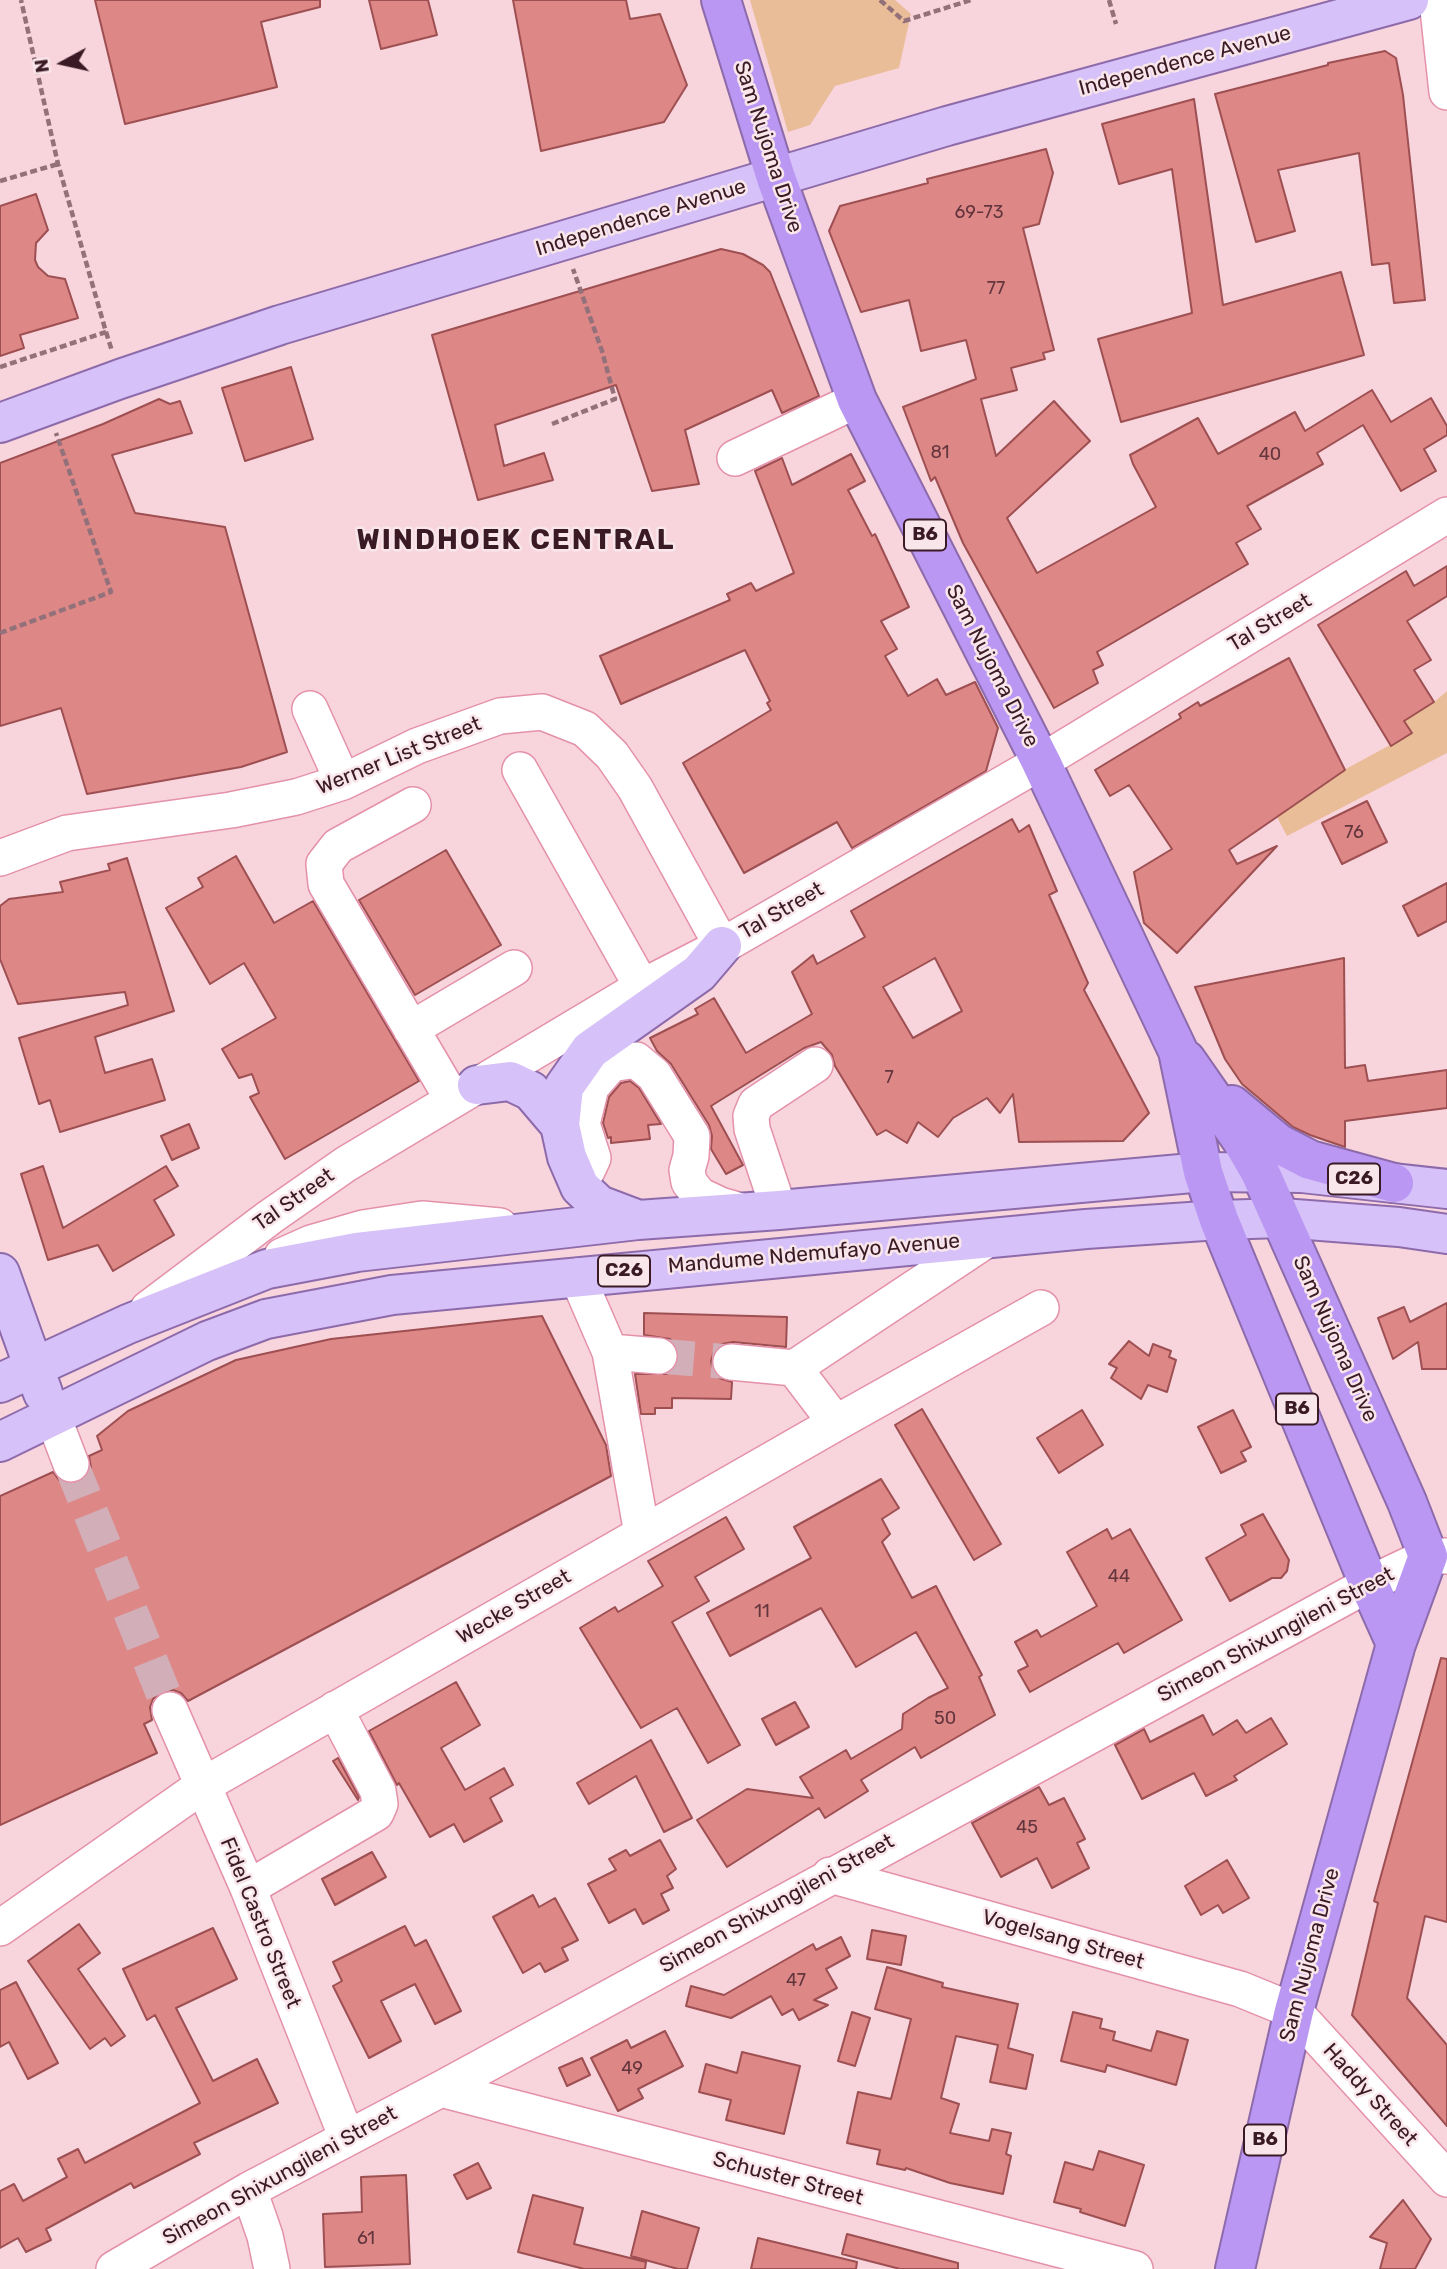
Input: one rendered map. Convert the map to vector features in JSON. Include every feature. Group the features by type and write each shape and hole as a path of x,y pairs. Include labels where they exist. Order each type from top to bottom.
{"highway":[{"name":"Sam Nujoma Drive","path":"721,0 776,178 857,400 1041,762 1187,1062 1260,1172 1407,1502 1437,1556 1396,1644 1294,2011 1235,2269"},
{"name":"Sam Nujoma Drive","path":"1187,1062 1203,1172 1219,1220 1396,1644"},
{"path":"1187,1062 1253,1124 1279,1144 1310,1160 1394,1183"}],"main road":[{"name":"Independence Avenue","path":"0,424 120,379 280,325 947,126 1409,0"},
{"path":"638,1220 599,1205 580,1187 572,1171 560,1125 564,1087 590,1050 699,973 722,946"},
{"path":"465,1092 510,1081 531,1091 560,1125"},
{"name":"C26","path":"17,1375 128,1324 267,1269 357,1252 638,1220 1203,1172 1260,1172 1447,1189"},
{"name":"Mandume Ndemufayo Avenue","path":"0,1442 206,1341 267,1319 392,1295 1086,1229 1219,1220 1282,1218 1399,1227 1447,1234"},
{"path":"0,1273 17,1375 53,1417"}],"street":[{"path":"1437,0 1447,92"},
{"path":"735,458 857,400"},
{"name":"Tal Street","path":"128,1324 281,1209 346,1164 642,987 722,946 1041,762 1447,515"},
{"path":"310,709 343,782"},
{"name":"Werner List Street","path":"0,858 67,834 231,810 296,796 343,782 417,746 500,716 542,712 585,729 612,755 635,788 722,946"},
{"path":"520,770 642,987"},
{"path":"413,805 338,846 324,864 326,884 411,1029 465,1092"},
{"path":"411,1029 514,968"},
{"path":"572,1171 587,1171 593,1158 582,1124 591,1087 611,1064 636,1060 654,1075 692,1136 687,1170 689,1182 699,1195 741,1212"},
{"path":"779,1210 752,1129 751,1116 756,1104 815,1065"},
{"path":"731,1362 794,1368 988,1239"},
{"path":"577,1276 610,1352 642,1534"},
{"name":"Wecke Street","path":"0,1928 202,1786 1041,1308"},
{"path":"610,1352 659,1356"},
{"path":"794,1368 836,1423"},
{"path":"53,1417 71,1464"},
{"name":"Simeon Shixungileni Street","path":"114,2269 249,2190 441,2089 1369,1584 1437,1556"},
{"name":"Fidel Castro Street","path":"170,1710 248,1888 347,2138"},
{"path":"248,1888 376,1813 380,1804 378,1791 335,1710"},
{"name":"Vogelsang Street","path":"830,1875 1240,1989 1294,2011"},
{"name":"Haddy Street","path":"1294,2011 1447,2179"},
{"name":"Schuster Street","path":"441,2089 1135,2269"},
{"path":"249,2190 265,2236 272,2269"}],"path":[{"path":"0,367 106,332 58,163 21,0"},
{"path":"880,0 904,21 971,0"},
{"path":"1109,0 1116,24"},
{"path":"0,181 58,163"},
{"path":"552,424 615,399 602,351 563,242"},
{"path":"0,633 111,592 47,406"}],"shaded area":[{"path":"750,0 895,0 911,14 899,68 835,86 810,125 788,132"},
{"path":"1447,691 1447,753 1287,836 1277,817 1344,770 1412,733 1404,721"}],"building":[{"path":"95,0 320,0 320,7 261,22 277,87 125,124"},
{"path":"369,0 428,0 437,35 381,49"},
{"path":"513,0 626,0 630,19 660,14 687,85 664,122 541,151"},
{"path":"1385,51 1396,58 1403,95 1425,300 1394,303 1389,263 1372,265 1359,153 1278,170 1295,231 1256,242 1215,94 1328,63"},
{"path":"1194,99 1223,305 1341,272 1364,355 1121,422 1098,339 1192,313 1172,169 1119,184 1102,124"},
{"path":"1046,149 1053,173 1039,224 1023,228 1054,350 1043,353 1045,359 1011,368 1017,390 981,399 996,456 1054,401 1090,441 1007,518 1037,573 1156,507 1130,455 1198,418 1218,454 1295,412 1305,431 1372,390 1391,422 1431,398 1447,426 1447,435 1424,449 1436,471 1401,491 1363,425 1317,453 1323,464 1247,506 1261,529 1236,543 1248,564 1097,652 1103,665 1093,670 1098,683 1054,708 963,543 935,477 931,481 903,407 976,379 966,340 921,351 909,300 861,312 829,231 840,206 928,183 927,179"},
{"path":"36,194 48,230 36,243 35,260 48,276 65,279 78,318 20,335 24,348 0,356 0,206"},
{"path":"721,249 743,254 770,272 819,396 782,413 772,390 685,430 699,484 652,491 616,385 495,425 504,466 544,453 553,480 478,500 432,335"},
{"path":"291,367 313,439 245,461 222,388"},
{"path":"159,399 170,404 180,401 192,433 112,455 135,513 225,527 287,752 241,767 87,794 61,708 0,726 0,463 103,424"},
{"path":"851,454 865,481 848,490 872,536 875,534 909,607 881,621 897,649 885,656 908,696 937,679 946,695 975,682 998,728 986,771 852,848 837,822 744,873 683,763 771,710 767,703 770,701 745,650 621,704 600,656 730,600 727,594 751,583 756,591 794,573 755,471 782,458 792,485"},
{"path":"1447,566 1447,596 1407,621 1431,660 1414,670 1434,702 1404,721 1412,733 1391,746 1318,625 1406,571 1414,586"},
{"path":"1289,658 1345,770 1229,850 1237,864 1277,846 1177,953 1144,923 1134,872 1172,849 1129,785 1110,796 1095,770 1181,718 1179,714 1198,702 1200,706"},
{"path":"1367,801 1387,842 1342,864 1322,823"},
{"path":"1012,819 1019,832 1029,825 1057,891 1049,895 1088,983 1084,990 1149,1113 1123,1141 1019,1142 1013,1094 1000,1113 987,1098 953,1118 938,1137 918,1122 907,1143 886,1130 877,1135 835,1066 832,1055 821,1042 804,1048 711,1106 743,1165 726,1174 711,1149 709,1125 671,1064 657,1051 650,1038 698,1014 695,1009 714,998 746,1053 812,1014 792,972 813,955 817,964 865,937 851,911","holes":["935,958 962,1011 913,1038 883,987"]},
{"path":"446,850 501,945 415,995 359,900"},
{"path":"236,856 274,923 313,901 419,1081 285,1159 250,1097 259,1093 252,1074 239,1078 222,1049 276,1018 244,963 210,984 166,908 203,887 198,878"},
{"path":"127,858 174,1011 95,1037 105,1073 152,1059 165,1100 60,1132 50,1100 39,1104 19,1038 128,1005 125,992 18,1004 0,959 0,906 9,899 63,892 60,882 110,870 108,864"},
{"path":"1447,883 1447,921 1418,936 1403,906"},
{"path":"1344,958 1345,1068 1365,1065 1368,1081 1447,1070 1447,1108 1345,1121 1345,1147 1293,1127 1242,1084 1225,1059 1195,987"},
{"path":"630,1081 639,1088 661,1124 648,1125 650,1139 611,1143 611,1137 608,1138 603,1123 609,1097 621,1083"},
{"path":"189,1124 199,1148 172,1160 161,1136"},
{"path":"43,1166 63,1228 166,1166 178,1186 154,1200 174,1235 113,1271 98,1245 48,1260 21,1174"},
{"path":"1447,1303 1447,1369 1422,1369 1418,1342 1393,1359 1378,1318 1404,1307 1410,1322"},
{"path":"644,1313 787,1317 786,1347 733,1342 722,1344 714,1351 711,1361 713,1371 719,1378 732,1382 731,1399 672,1398 672,1408 655,1408 655,1414 641,1414 635,1374 667,1374 675,1368 679,1357 677,1347 670,1339 644,1335"},
{"path":"542,1316 606,1445 611,1476 188,1701 181,1693 173,1690 161,1692 153,1699 150,1707 152,1720 144,1724 157,1753 0,1825 0,1496 53,1472 59,1480 67,1484 79,1482 87,1476 91,1468 89,1456 102,1450 97,1436 128,1411 236,1360 331,1339"},
{"path":"1129,1341 1149,1356 1153,1344 1171,1351 1169,1357 1176,1360 1167,1392 1148,1385 1141,1399 1111,1378 1117,1368 1109,1364"},
{"path":"922,1409 1001,1544 974,1560 895,1425"},
{"path":"1082,1410 1103,1445 1059,1473 1037,1438"},
{"path":"1233,1410 1251,1447 1241,1452 1246,1461 1221,1473 1198,1427"},
{"path":"881,1479 899,1508 882,1519 890,1534 882,1542 912,1598 936,1586 982,1675 979,1677 995,1715 921,1758 915,1747 861,1780 868,1791 825,1818 819,1808 727,1867 697,1820 747,1789 813,1798 800,1777 846,1750 851,1759 902,1729 903,1714 948,1688 916,1632 856,1667 821,1608 730,1656 707,1613 811,1558 794,1527"},
{"path":"1263,1514 1289,1560 1287,1571 1281,1578 1272,1578 1230,1601 1206,1558 1246,1535 1241,1525"},
{"path":"726,1517 744,1549 695,1577 709,1601 672,1622 740,1745 708,1763 677,1708 641,1728 580,1628 615,1607 618,1612 663,1586 648,1561"},
{"path":"1107,1529 1112,1539 1130,1529 1182,1620 1124,1653 1118,1643 1030,1692 1018,1671 1028,1666 1015,1642 1037,1630 1041,1637 1097,1606 1067,1552"},
{"path":"1441,1658 1447,1659 1447,1922 1425,1916 1407,1998 1447,2045 1447,2126 1352,2015 1378,1903 1374,1901"},
{"path":"456,1682 480,1725 441,1748 465,1790 504,1768 513,1785 490,1798 502,1821 464,1842 454,1824 430,1837 399,1783 397,1785 369,1731"},
{"path":"795,1702 809,1727 776,1745 762,1719"},
{"path":"1203,1715 1213,1735 1237,1720 1246,1733 1271,1718 1287,1744 1234,1776 1237,1780 1206,1796 1194,1773 1142,1799 1115,1745 1144,1729 1150,1742"},
{"path":"651,1740 692,1818 664,1832 636,1776 589,1804 577,1783"},
{"path":"338,1758 359,1797 358,1800 333,1761"},
{"path":"1039,1787 1049,1805 1064,1798 1085,1839 1077,1843 1089,1868 1052,1888 1037,1858 1001,1877 972,1823"},
{"path":"660,1840 676,1869 667,1876 673,1888 661,1894 669,1910 643,1924 635,1909 609,1923 588,1884 616,1870 609,1859 626,1850 630,1856"},
{"path":"372,1852 386,1877 335,1905 322,1879"},
{"path":"1227,1860 1249,1898 1223,1913 1218,1905 1201,1915 1185,1886"},
{"path":"533,1895 539,1907 555,1898 578,1940 562,1948 568,1960 545,1972 540,1963 523,1973 493,1917"},
{"path":"79,1924 100,1953 78,1969 125,2036 111,2046 105,2038 90,2049 28,1961"},
{"path":"405,1926 415,1946 426,1940 461,2011 435,2024 415,1984 381,2001 401,2041 369,2058 333,1986 342,1981 333,1962"},
{"path":"213,1928 237,1979 176,2008 213,2081 257,2059 278,2103 194,2143 200,2154 134,2188 131,2183 46,2229 51,2240 26,2252 18,2238 0,2248 0,2191 14,2184 23,2201 67,2177 58,2159 78,2149 85,2163 200,2103 155,2015 147,2020 123,1969"},
{"path":"872,1930 906,1936 901,1965 867,1959"},
{"path":"841,1937 850,1956 826,1969 837,1988 814,2000 828,2005 799,2020 793,2009 782,2015 771,1996 731,2018 686,2006 691,1986 724,1995 813,1944 816,1950"},
{"path":"887,1967 943,1983 942,1987 1018,2004 1008,2048 1033,2055 1026,2089 990,2082 998,2045 956,2036 941,2098 959,2104 950,2133 989,2141 992,2129 1011,2133 1006,2154 1011,2156 1003,2194 950,2183 906,2168 905,2170 877,2164 880,2150 847,2143 858,2092 891,2099 911,2019 875,2009"},
{"path":"16,1982 58,2063 28,2079 9,2042 0,2047 0,1990"},
{"path":"852,2012 870,2018 855,2066 838,2061"},
{"path":"1073,2012 1102,2019 1100,2028 1115,2032 1113,2040 1151,2051 1157,2031 1188,2040 1176,2085 1107,2065 1105,2072 1061,2061"},
{"path":"665,2031 683,2066 638,2089 643,2098 618,2111 591,2058 627,2040 631,2048"},
{"path":"742,2052 800,2066 784,2134 726,2120 731,2100 699,2092 706,2064 737,2073"},
{"path":"582,2058 590,2075 567,2086 559,2068"},
{"path":"1099,2151 1144,2165 1125,2226 1054,2202 1065,2162 1093,2170"},
{"path":"478,2163 491,2188 467,2199 454,2175"},
{"path":"406,2175 410,2264 325,2267 323,2214 362,2212 361,2177"},
{"path":"533,2195 583,2208 574,2244 646,2262 645,2269 584,2269 518,2252"},
{"path":"1403,2200 1431,2239 1415,2269 1380,2269 1387,2243 1370,2237"},
{"path":"642,2211 699,2228 687,2269 631,2256"},
{"path":"847,2234 958,2263 958,2269 900,2269 842,2254"},
{"path":"758,2238 857,2262 856,2269 751,2269"}],"tunnel":[{"path":"659,1356 731,1362"},
{"path":"71,1464 170,1710"}],"district":[{"name":"WINDHOEK CENTRAL","path":"516,541"}]}
